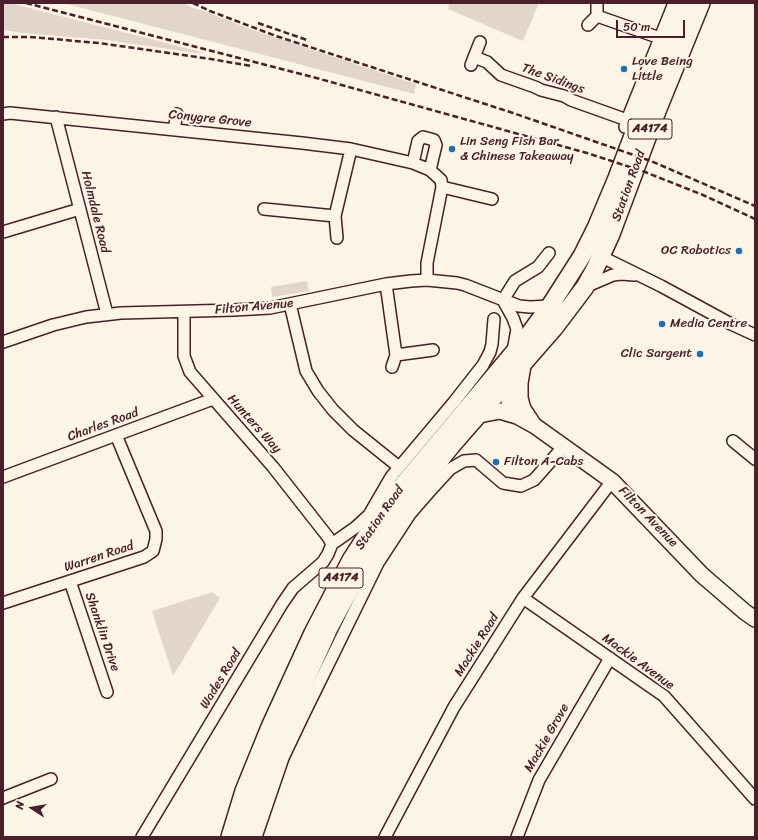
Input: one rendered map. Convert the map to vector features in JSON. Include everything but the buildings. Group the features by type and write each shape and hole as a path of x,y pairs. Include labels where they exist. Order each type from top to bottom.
{"main road":[{"name":"Station Road","path":"244,837 262,778 279,738 326,635 357,576 407,500 507,382 527,337 550,306 582,256 617,178 644,104 686,3"},
{"name":"Station Road","path":"230,837 244,791 270,727 307,645 348,565 396,493 518,360 554,328 585,287 602,257 657,111 701,3"}],"street":[{"path":"597,16 660,38 674,3"},
{"path":"588,25 597,16 597,5"},
{"name":"The Sidings","path":"480,42 472,61 486,62 501,75 541,90 564,96 626,124 660,38"},
{"name":"Conygre Grove","path":"3,114 10,113 351,149 413,162 430,170 441,180 442,187"},
{"path":"174,130 177,114"},
{"name":"Holmdale Road","path":"56,118 107,314"},
{"path":"413,162 418,141 422,138 434,140 436,145 430,170"},
{"path":"337,238 335,216 351,149"},
{"path":"427,280 427,263 442,187 485,201"},
{"path":"3,232 80,209"},
{"path":"264,209 335,216"},
{"path":"592,236 602,257 755,335"},
{"path":"503,300 515,281 538,267 549,253"},
{"path":"585,287 613,275 621,274 639,276"},
{"name":"Filton Avenue","path":"3,342 53,324 86,317 137,312 184,312 251,309 290,304 386,284 427,280 466,285 525,307 550,306"},
{"path":"386,284 396,355 392,367"},
{"name":"Filton Avenue","path":"503,300 517,329 520,398 523,409 533,424"},
{"path":"290,304 306,371 318,391 333,410 353,430 399,467"},
{"name":"Hunters Way","path":"184,312 184,356 190,372 273,467 332,544"},
{"name":"Station Road","path":"332,544 356,527 369,514 387,483 399,467 483,365 490,352 492,344 494,319"},
{"path":"396,355 433,350"},
{"path":"507,382 509,401 517,416"},
{"name":"Charles Road","path":"3,477 213,399"},
{"name":"Filton Avenue","path":"479,415 500,411 517,416 533,424 612,481 702,575 755,619"},
{"name":"Warren Road","path":"3,603 144,557 153,551 155,546 156,531 116,435"},
{"path":"733,441 755,459"},
{"name":"Station Road","path":"256,837 283,758 300,720 378,563 410,514 446,474 464,461 476,460 504,483 521,486 534,480 564,446"},
{"name":"Mackie Road","path":"385,837 454,707 523,598 612,481"},
{"name":"Wades Road","path":"142,837 282,604 294,588 326,558 332,544"},
{"name":"Shanklin Drive","path":"70,581 107,692"},
{"name":"Mackie Avenue","path":"523,598 664,696 755,799"},
{"name":"Mackie Grove","path":"517,837 539,780 610,658"},
{"path":"3,798 51,780"}],"shaded area":[{"path":"3,3 10,3 205,53 107,40 3,30"},
{"path":"63,3 184,3 193,8 250,29 416,84 414,94"},
{"path":"449,3 539,3 523,41 448,9"},
{"path":"307,281 309,291 272,297 271,287"},
{"path":"212,592 220,598 173,676 152,611"}],"railway":[{"path":"26,3 320,79 587,153 645,172 703,195 755,219"},
{"path":"193,3 276,36 513,113 651,161 755,206"},
{"path":"258,23 307,40"},
{"path":"3,37 30,37 99,43 251,66"}],"place":[{"name":"Love Being Little","path":"624,69"},
{"name":"Lin Seng Fish Bar & Chinese Takeaway","path":"452,149"},
{"name":"OC Robotics","path":"739,251"},
{"name":"Media Centre","path":"662,324"},
{"name":"Clic Sargent","path":"700,354"},
{"name":"Filton A-Cabs","path":"496,462"}]}
